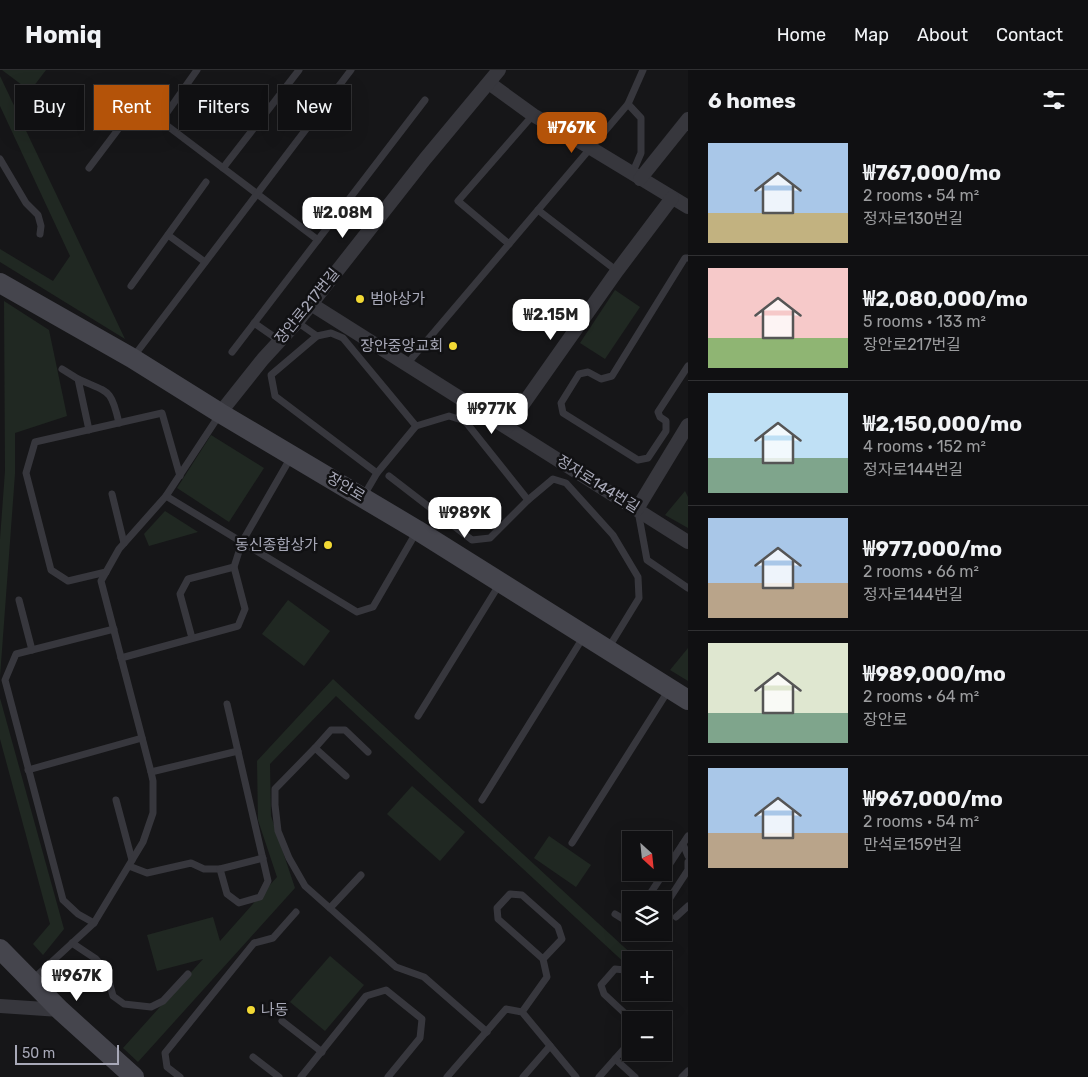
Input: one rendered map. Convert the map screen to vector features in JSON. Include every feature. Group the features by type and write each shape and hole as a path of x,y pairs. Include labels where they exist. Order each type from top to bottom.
{"main road":[{"name":"장안로","path":"0,283 132,358 220,413 363,497 688,700"},
{"path":"0,949 60,1010 134,1077"}],"street":[{"name":"장안로217번길","path":"220,413 262,360 297,322 425,159 499,70"},
{"path":"489,83 532,116 589,147 688,207"},
{"path":"636,176 688,118"},
{"path":"507,427 617,271 672,198"},
{"name":"정자로144번길","path":"311,304 688,542"},
{"path":"637,509 688,425"},
{"path":"0,1006 60,1010"}],"lane":[{"path":"169,111 197,70"},
{"path":"224,168 299,70"},
{"path":"132,358 352,70"},
{"path":"407,364 589,147 628,104 643,70"},
{"path":"232,352 425,100"},
{"path":"628,104 641,118 641,153 636,176"},
{"path":"509,244 458,202 532,116"},
{"path":"169,126 318,240"},
{"path":"89,168 118,130"},
{"path":"0,159 26,203 38,215 41,226 40,234"},
{"path":"131,286 206,182"},
{"path":"538,210 617,271"},
{"path":"168,235 205,262"},
{"path":"688,258 685,258 612,376 601,379 588,372 579,374 561,404 563,413 638,460 648,458 666,432 666,421 660,418 658,412 688,366"},
{"path":"297,322 317,336"},
{"path":"254,323 280,341"},
{"path":"377,473 275,396 270,375 317,336 331,333 343,338 416,426"},
{"path":"62,369 78,379 109,393 114,401 120,422"},
{"path":"78,379 89,430"},
{"path":"106,572 68,581 51,570 26,473 35,442 162,413 180,476"},
{"path":"32,980 94,923 143,842 153,814 153,781 102,581 119,548 166,496 220,413"},
{"path":"363,497 377,473 416,426 449,416 465,421 528,500"},
{"path":"121,658 238,626 245,609 234,567 242,542 292,455"},
{"path":"389,476 472,540 490,538 528,500 553,480 566,483 613,535 638,577 639,598 607,649"},
{"path":"112,494 124,543"},
{"path":"166,496 357,612 373,607 417,530"},
{"path":"637,509 647,560 688,588"},
{"path":"192,638 180,594 188,579 234,567"},
{"path":"418,716 501,582"},
{"path":"18,600 32,650"},
{"path":"94,923 78,914 63,900 5,680 16,654 114,629"},
{"path":"482,800 585,635"},
{"path":"572,843 669,688"},
{"path":"220,869 227,894 239,903 260,897 268,882 227,704"},
{"path":"368,752 344,730 331,730 275,789 278,831 289,858 305,886 396,967 424,977 486,1032"},
{"path":"28,770 142,738"},
{"path":"315,748 346,776"},
{"path":"151,772 238,751"},
{"path":"116,800 131,863 147,873 191,863 204,870 220,869 263,858"},
{"path":"652,891 688,836"},
{"path":"683,844 688,856"},
{"path":"672,895 688,870 688,862"},
{"path":"330,908 361,874"},
{"path":"522,1012 547,977 543,959 498,919 497,908 510,894 522,895 558,927 562,939 543,959"},
{"path":"676,917 688,906"},
{"path":"180,1077 167,1067 165,1053 254,943 273,938 296,912"},
{"path":"615,914 622,918"},
{"path":"72,942 96,959 106,970 113,996 124,1004 151,1007 163,1001 188,974"},
{"path":"622,970 615,970 601,985 604,994 622,1011"},
{"path":"301,1077 366,996 386,990 422,1019 420,1038 388,1077"},
{"path":"447,1077 506,1009 522,1012 576,1077"},
{"path":"282,1021 322,1052"},
{"path":"523,1077 550,1046"},
{"path":"599,1077 622,1051"},
{"path":"253,1057 279,1077"},
{"path":"615,1059 636,1077"},
{"path":"682,1077 688,1071"}],"shaded area":[{"path":"2,70 46,70 35,85 22,85"},
{"path":"0,76 15,108 15,130 26,130 125,339 0,262 0,249 53,281 70,256 0,106"},
{"path":"615,290 640,307 605,359 580,343"},
{"path":"4,301 49,330 67,416 15,433 15,474 0,677 0,539 5,471"},
{"path":"211,435 264,468 229,522 177,488"},
{"path":"685,491 688,497 688,528 665,515"},
{"path":"165,511 198,532 149,546 144,534"},
{"path":"288,600 330,631 304,666 262,634"},
{"path":"688,648 688,681 670,670"},
{"path":"333,679 628,951 622,951 622,961 336,696 270,764 271,816 295,888 138,1062 123,1048 203,959 157,971 147,935 213,917 220,941 277,877 258,820 257,761"},
{"path":"0,698 64,929 43,955 33,944 50,924 0,739"},
{"path":"412,786 465,832 440,861 387,814"},
{"path":"549,836 591,865 576,887 534,858"},
{"path":"330,956 364,985 325,1031 290,1002"}],"place":[{"name":"범야상가","path":"360,299"},
{"name":"장안중앙교회","path":"453,346"},
{"name":"동신종합상가","path":"328,545"},
{"name":"나동","path":"251,1010"}]}
